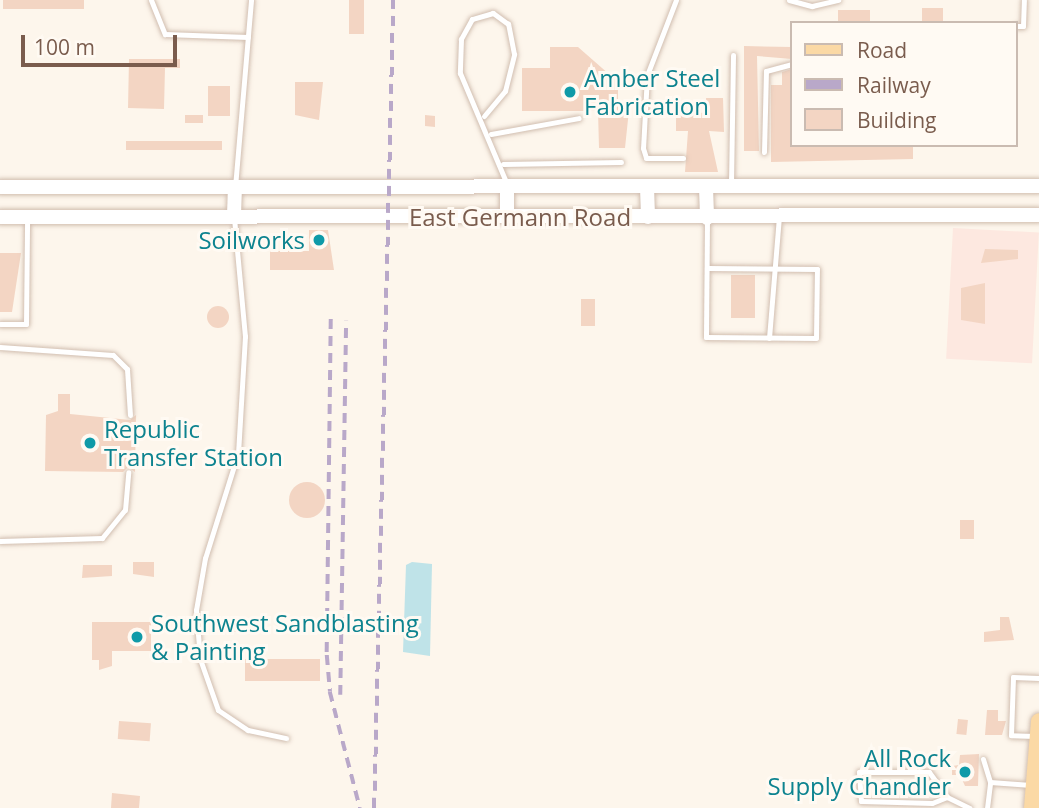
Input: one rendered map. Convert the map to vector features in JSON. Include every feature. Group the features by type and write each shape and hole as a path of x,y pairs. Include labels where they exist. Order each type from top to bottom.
{"main road":[{"name":"East Germann Road","path":"0,187 1039,186"},
{"path":"234,215 235,187"},
{"path":"507,187 507,217"},
{"path":"647,187 648,217"},
{"path":"706,187 707,218"},
{"name":"East Germann Road","path":"0,217 234,215 707,218 1039,215"},
{"path":"1032,808 1038,729"}],"lane":[{"path":"151,0 165,34 248,37"},
{"path":"235,187 251,0"},
{"path":"677,0 647,75 643,149 646,158 683,158"},
{"path":"789,0 812,6 838,0"},
{"path":"1018,26 1023,26 1024,0"},
{"path":"484,116 505,91 514,54 508,24 493,13 472,19 461,39 464,90 484,116 503,164 507,187"},
{"path":"730,187 733,55"},
{"path":"764,152 766,71 790,65"},
{"path":"491,134 579,118"},
{"path":"503,164 621,162"},
{"path":"234,215 245,337 238,453 205,558 196,610 200,659 218,710 248,730 286,738"},
{"path":"0,324 26,324 27,217"},
{"path":"769,338 770,286 780,269 779,217"},
{"path":"707,218 706,337 817,338 817,269 708,268"},
{"path":"0,347 113,355 127,369 130,415"},
{"path":"0,541 102,538 125,510 128,472"},
{"path":"1038,729 1011,735 1013,677 1039,678"},
{"path":"983,759 990,782 988,808"},
{"path":"947,797 932,803 861,801 859,772 929,772 947,797 970,808"},
{"path":"990,782 1034,785"}],"shaded area":[{"path":"953,228 1039,233 1032,363 946,359"}],"water":[{"path":"412,562 432,564 430,656 403,652 406,565"}],"building":[{"path":"3,0 84,0 84,9 3,9"},
{"path":"349,0 364,0 364,34 349,34"},
{"path":"922,8 943,8 943,21 922,21"},
{"path":"838,10 870,10 870,21 838,21"},
{"path":"744,46 790,47 790,59 757,56 759,151 744,151"},
{"name":"Amber Steel Fabrication","path":"550,47 578,47 618,82 618,102 629,110 625,148 599,148 598,111 522,111 522,68 550,68"},
{"path":"129,59 180,59 180,68 165,68 164,109 128,108"},
{"path":"790,70 790,147 913,147 913,159 771,162 771,85 782,85 782,72"},
{"path":"295,82 323,82 319,120 295,115"},
{"path":"208,86 230,86 230,116 208,116"},
{"path":"706,98 723,98 724,132 709,131 718,172 685,172 688,131 676,131 676,112 707,113"},
{"path":"185,115 203,115 203,123 185,123"},
{"path":"425,115 435,116 435,127 425,126"},
{"path":"126,141 222,141 222,150 126,150"},
{"name":"Soilworks","path":"309,230 328,230 334,270 270,270 270,251 309,251"},
{"path":"985,249 1018,250 1018,259 981,263"},
{"path":"0,253 21,253 12,312 0,312"},
{"path":"731,275 755,275 755,318 731,318"},
{"path":"985,283 985,324 961,320 961,288"},
{"path":"581,299 595,299 595,326 581,326"},
{"path":"218,306 226,309 229,317 226,325 218,328 210,325 207,317 210,309"},
{"name":"Republic Transfer Station","path":"58,394 70,394 70,414 130,420 136,415 135,472 128,467 123,472 45,471 46,415 58,411"},
{"path":"307,482 320,487 325,500 320,513 307,518 294,513 289,500 294,487"},
{"path":"960,520 974,520 974,539 960,539"},
{"path":"133,562 154,562 154,577 133,574"},
{"path":"83,565 112,565 112,576 82,578"},
{"path":"1000,617 1009,617 1014,640 984,642 984,632 1000,630"},
{"path":"92,622 151,622 151,651 112,651 112,666 99,670 99,660 92,660"},
{"path":"231,623 244,623 245,632 232,632"},
{"path":"245,659 320,659 320,681 245,681"},
{"path":"987,710 998,710 998,721 1006,721 1002,735 985,735"},
{"path":"958,719 968,720 966,735 956,734"},
{"path":"119,721 151,723 150,741 118,739"},
{"name":"All Rock Supply Chandler","path":"979,754 978,786 965,786 960,775 952,775 952,766 959,765 960,755"},
{"path":"112,793 140,796 139,808 111,808"}],"railway":[{"path":"374,808 393,0"},
{"path":"331,319 327,655 330,692 360,808"},
{"path":"340,695 346,321"}],"place":[{"name":"Amber Steel Fabrication","path":"570,92"},
{"name":"Soilworks","path":"319,240"},
{"name":"Republic Transfer Station","path":"90,443"},
{"name":"Southwest Sandblasting & Painting","path":"137,637"},
{"name":"All Rock Supply Chandler","path":"965,772"}]}
